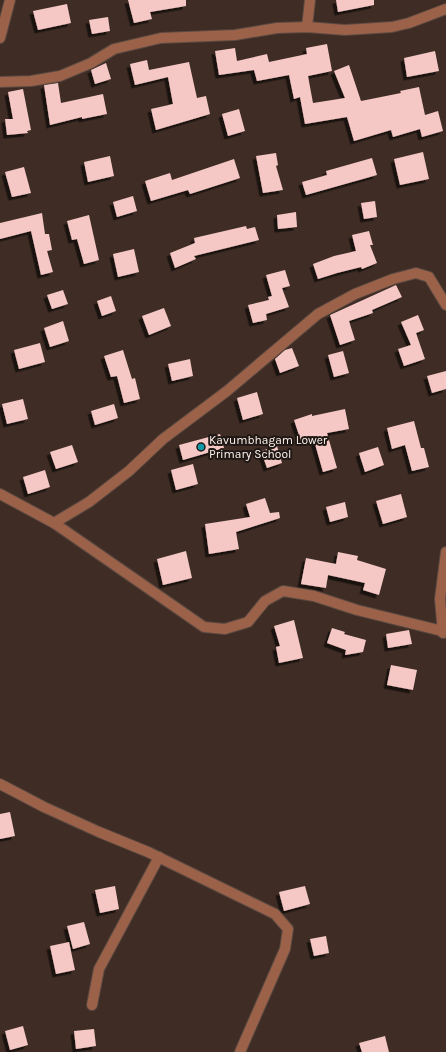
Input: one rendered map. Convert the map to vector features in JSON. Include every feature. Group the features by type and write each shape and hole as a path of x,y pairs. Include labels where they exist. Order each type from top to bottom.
{"street":[{"path":"0,38 10,0"},
{"path":"307,27 310,0"},
{"path":"0,82 31,81 60,76 91,63 114,49 162,38 235,35 277,28 307,27 345,30 392,27 409,23 446,9"},
{"path":"54,523 89,502 129,470 163,438 227,391 318,314 354,294 393,279 416,273 429,277 446,305"},
{"path":"0,494 54,523 204,627 225,629 248,622 265,600 283,591 314,596 357,610 445,632 440,599 446,552"},
{"path":"0,784 51,810 159,857 275,914 288,929 285,949 240,1052"},
{"path":"92,1005 99,969 159,857"}],"building":[{"path":"128,0 186,0 186,6 150,12 152,19 134,23"},
{"path":"336,0 374,0 374,5 338,12"},
{"path":"67,4 71,23 38,30 33,11"},
{"path":"108,17 110,31 92,34 89,20"},
{"path":"327,44 332,71 308,76 313,103 345,98 334,71 349,65 361,101 401,93 400,91 419,87 425,115 438,111 443,131 422,137 420,129 393,137 391,130 354,141 347,117 305,124 300,97 294,99 289,75 257,81 254,70 219,75 215,51 235,48 237,61 267,54 269,62 307,54 306,48"},
{"path":"435,51 439,71 407,77 404,58"},
{"path":"147,60 149,70 189,62 197,98 206,96 210,114 156,130 151,109 173,104 168,77 135,85 130,64"},
{"path":"106,63 111,79 95,84 91,70"},
{"path":"58,83 61,103 103,94 107,114 82,119 82,117 50,125 44,85"},
{"path":"23,89 31,130 27,131 28,133 7,135 5,119 13,119 8,92"},
{"path":"239,109 245,131 228,136 222,114"},
{"path":"423,152 429,179 400,185 394,159"},
{"path":"276,153 278,165 276,166 283,190 263,193 256,156"},
{"path":"110,156 114,176 88,182 84,162"},
{"path":"372,158 377,175 306,195 302,182 327,175 326,171"},
{"path":"234,159 240,178 190,194 188,190 151,201 145,181 170,173 172,180"},
{"path":"24,167 31,193 12,197 5,172"},
{"path":"133,196 137,211 117,217 113,202"},
{"path":"375,201 377,217 364,219 361,203"},
{"path":"296,212 297,227 278,229 277,215"},
{"path":"42,213 45,234 49,234 52,250 47,251 53,272 41,275 31,231 0,239 0,223"},
{"path":"89,215 99,260 84,264 77,239 72,240 67,221"},
{"path":"246,226 247,229 255,227 259,240 194,256 196,259 175,268 170,253 195,243 194,238"},
{"path":"369,231 373,245 370,245 377,263 362,269 361,267 318,279 313,264 334,256 356,251 352,235"},
{"path":"134,249 139,272 118,277 113,254"},
{"path":"285,270 290,286 282,288 289,307 266,314 267,320 253,323 248,305 269,300 268,297 272,296 266,275"},
{"path":"396,285 402,297 372,310 373,313 349,321 355,340 340,345 330,315"},
{"path":"63,290 68,304 52,309 47,295"},
{"path":"111,296 116,311 102,316 97,301"},
{"path":"164,308 171,326 149,335 142,316"},
{"path":"418,315 424,330 416,333 425,359 404,366 398,349 411,345 401,322"},
{"path":"63,321 69,341 50,347 44,328"},
{"path":"40,343 45,362 19,369 14,350"},
{"path":"292,348 299,366 280,373 275,359 285,350"},
{"path":"123,350 132,379 135,378 140,399 124,403 117,376 111,377 104,356"},
{"path":"343,351 349,373 334,377 328,355"},
{"path":"190,359 193,376 172,381 168,364"},
{"path":"446,371 446,389 432,393 427,376"},
{"path":"257,392 263,414 243,420 237,398"},
{"path":"23,399 28,419 7,424 2,404"},
{"path":"114,404 118,418 95,425 91,411"},
{"path":"345,409 349,429 327,433 337,468 323,472 313,437 301,441 294,420 312,414 312,416"},
{"path":"414,421 421,448 424,448 429,467 412,471 405,445 392,449 387,428"},
{"name":"Kavumbhagam Lower Primary School","path":"220,434 224,448 183,460 179,445"},
{"path":"72,445 78,462 56,469 50,452"},
{"path":"277,446 282,463 267,468 261,451"},
{"path":"378,447 384,465 365,472 359,453"},
{"path":"193,464 198,484 176,490 171,470"},
{"path":"45,470 50,487 28,494 23,477"},
{"path":"401,494 407,517 383,524 376,501"},
{"path":"265,498 270,513 279,512 280,518 236,532 239,549 209,554 205,524 250,517 246,504"},
{"path":"345,502 348,517 330,522 326,507"},
{"path":"186,551 192,578 163,585 157,559"},
{"path":"338,552 358,556 357,560 386,569 379,595 363,590 365,583 328,575 326,588 301,584 306,558 336,564"},
{"path":"294,620 303,658 279,663 276,647 280,646 274,626"},
{"path":"332,628 345,632 344,634 366,640 363,652 345,655 346,650 327,643"},
{"path":"409,630 412,644 388,648 386,634"},
{"path":"391,665 417,670 413,690 387,685"},
{"path":"10,812 15,836 0,839 0,814"},
{"path":"115,886 119,909 100,913 95,890"},
{"path":"305,886 310,904 284,911 279,892"},
{"path":"84,922 90,944 73,949 67,926"},
{"path":"326,936 329,953 314,956 310,939"},
{"path":"69,942 75,970 56,974 50,946"},
{"path":"23,1026 28,1045 10,1050 5,1031"},
{"path":"94,1029 96,1046 76,1049 74,1031"},
{"path":"385,1036 389,1052 362,1052 359,1043"}],"place":[{"name":"Kavumbhagam Lower Primary School","path":"201,447"}]}
